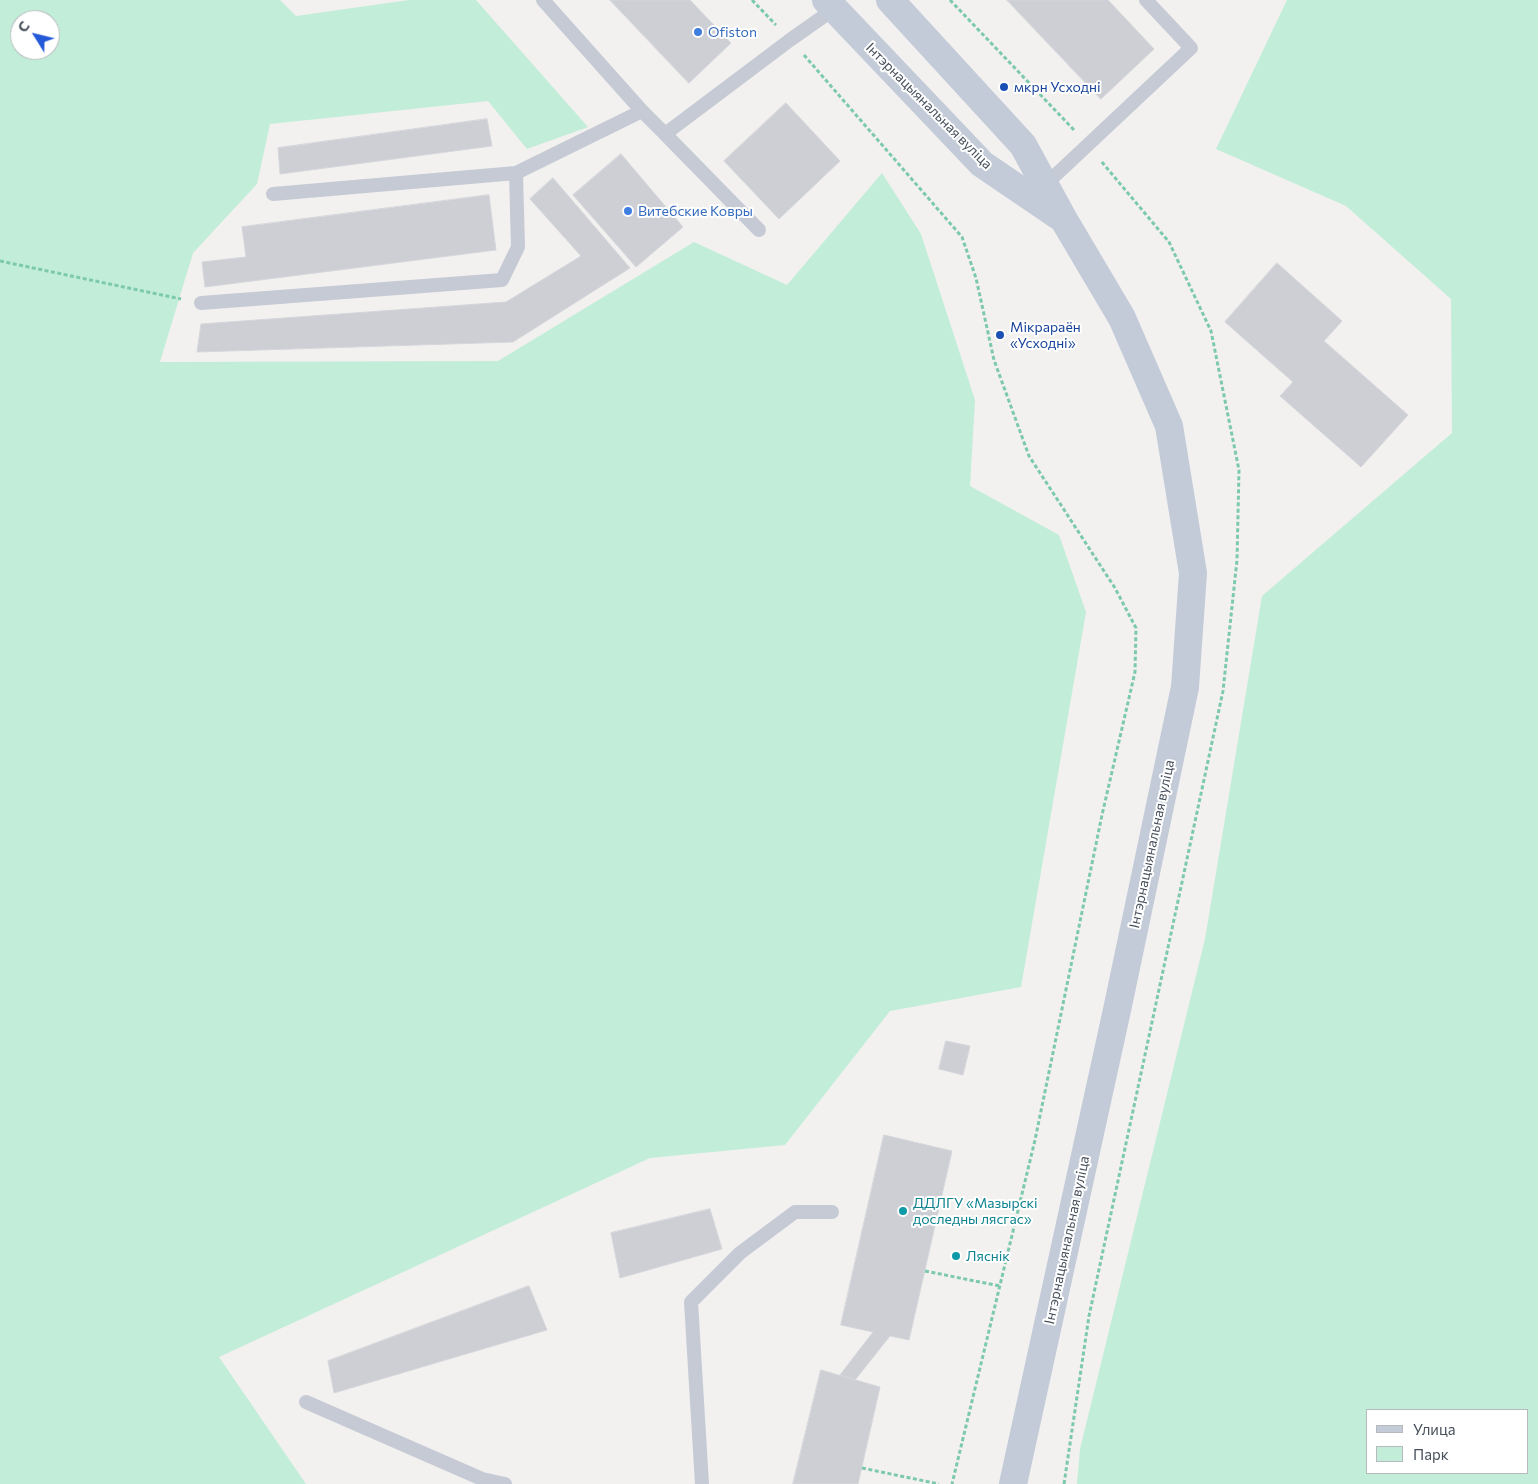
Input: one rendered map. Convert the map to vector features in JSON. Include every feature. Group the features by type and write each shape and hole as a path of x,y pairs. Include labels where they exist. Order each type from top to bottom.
{"main road":[{"name":"Інтэрнацыянальная вуліца","path":"890,0 1023,145 1064,220 1122,318 1169,426 1193,574 1185,687 1117,1010 1013,1484"},
{"name":"Інтэрнацыянальная вуліца","path":"830,4 982,164 1064,220"}],"lane":[{"path":"543,0 642,111 759,230"},
{"path":"1045,185 1191,48 1146,0"},
{"path":"665,134 790,40 830,4"},
{"path":"273,194 516,173 642,111"},
{"path":"201,303 502,280 518,247 516,173"},
{"path":"702,1484 691,1302 740,1253 795,1212 832,1212"},
{"path":"306,1402 482,1479 504,1484"}],"path":[{"path":"752,0 838,93 962,237 976,278 994,360 1029,456 1115,588 1136,628 1135,672 1102,815 1035,1140 952,1484"},
{"path":"950,0 1088,145 1169,242 1211,331 1239,470 1237,560 1223,691 1089,1316 1064,1484"},
{"path":"0,261 201,303"},
{"path":"925,1271 1000,1286"},
{"path":"862,1468 939,1484"}],"green space":[{"path":"0,0 280,0 296,16 409,0 476,0 588,127 527,149 488,101 270,124 257,184 193,253 160,362 498,361 694,242 787,285 882,173 921,234 975,400 970,486 1059,535 1086,612 1021,987 890,1011 785,1145 650,1158 219,1357 306,1484 0,1484"},
{"path":"1287,0 1538,0 1538,1484 1077,1484 1080,1449 1205,939 1262,596 1452,433 1451,299 1346,206 1216,149"}],"building":[{"path":"610,0 690,0 731,43 689,83"},
{"path":"1007,0 1108,0 1154,49 1101,99"},
{"path":"786,103 840,161 779,219 724,161"},
{"path":"487,119 492,146 280,174 278,148"},
{"name":"Витебские Ковры","path":"621,154 683,227 636,267 573,195"},
{"path":"553,178 630,268 513,342 197,352 201,324 506,302 581,256 530,199"},
{"path":"489,195 496,250 205,287 202,262 246,257 242,227"},
{"path":"1277,263 1342,321 1324,341 1408,415 1361,467 1280,396 1293,382 1225,322"},
{"path":"946,1041 970,1046 963,1075 939,1069"},
{"name":"ДДЛГУ «Мазырскі доследны лясгас»","path":"884,1135 952,1151 909,1340 890,1336 855,1380 840,1375 873,1332 841,1325"},
{"path":"710,1209 722,1249 620,1278 611,1233"},
{"path":"529,1286 547,1330 334,1393 328,1361"},
{"path":"821,1370 880,1387 858,1484 793,1484"}],"place":[{"name":"Ofiston","path":"698,32"},
{"name":"мкрн Усходні","path":"1004,87"},
{"name":"Витебские Ковры","path":"628,211"},
{"name":"Мікрараён «Усходні»","path":"1000,335"},
{"name":"ДДЛГУ «Мазырскі доследны лясгас»","path":"903,1211"},
{"name":"Ляснік","path":"956,1256"}]}
